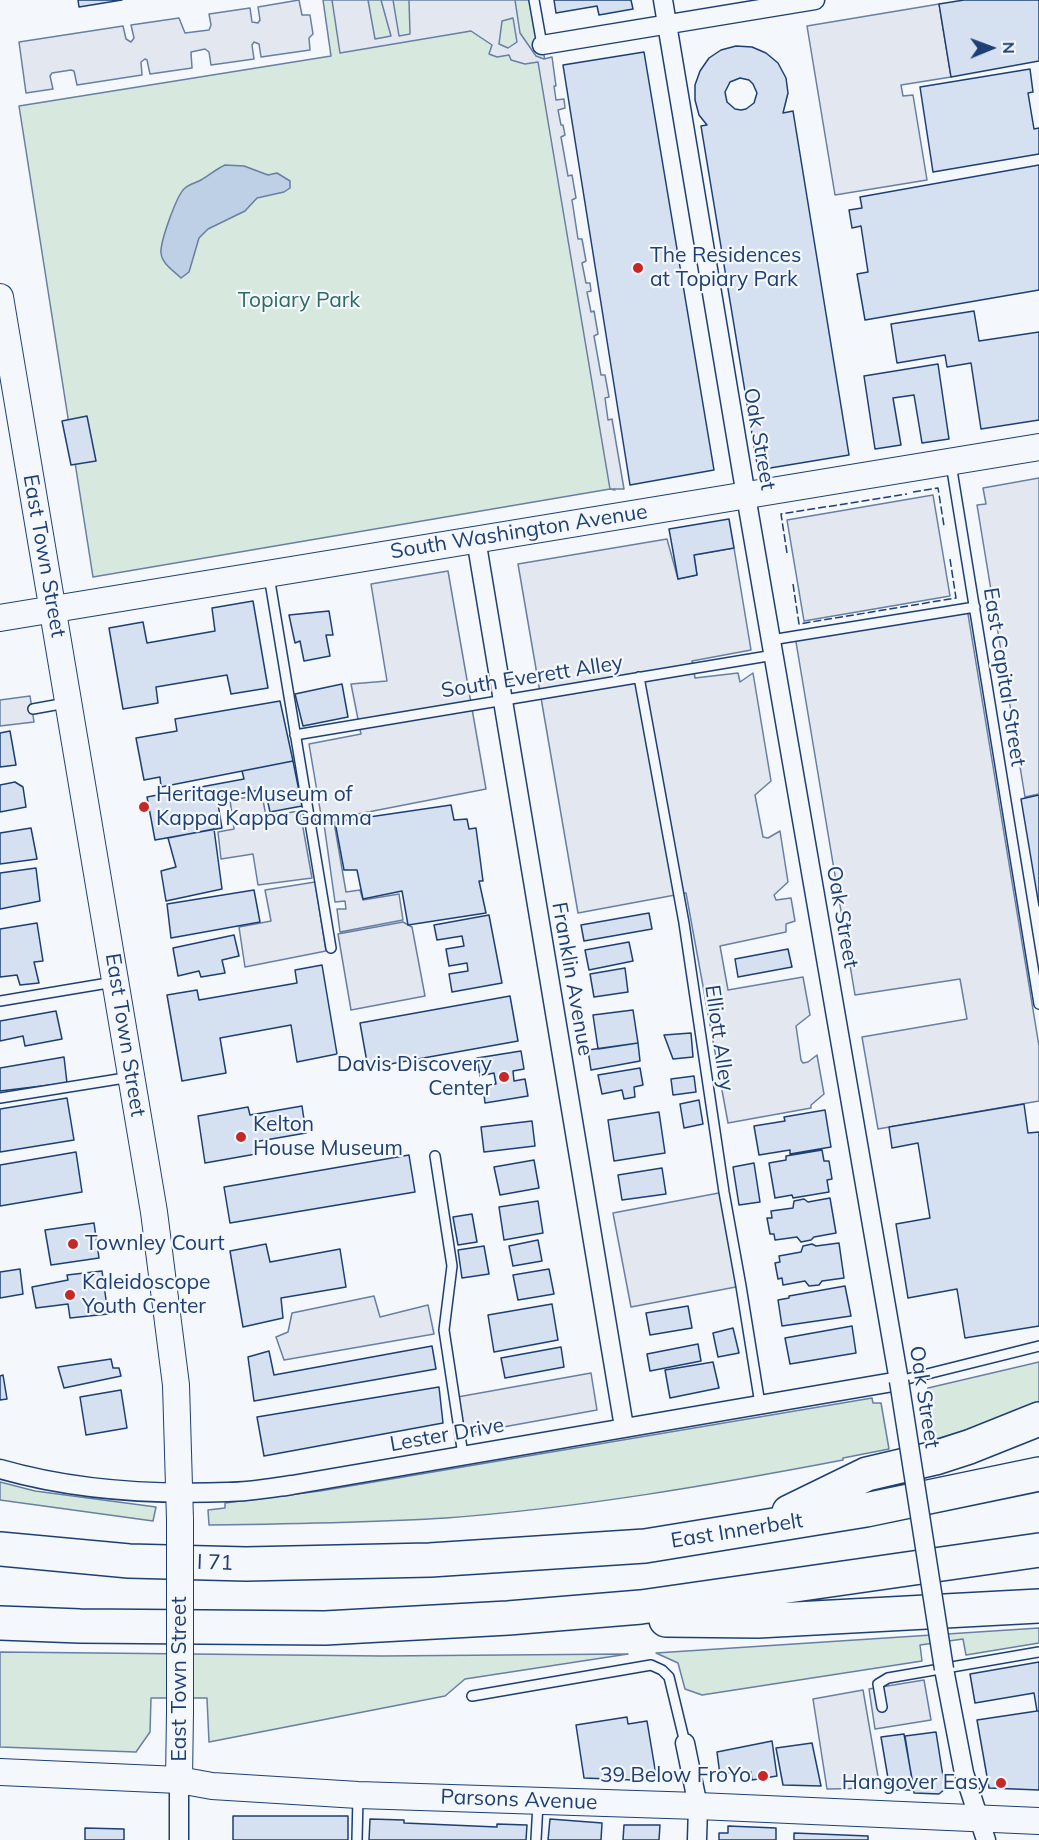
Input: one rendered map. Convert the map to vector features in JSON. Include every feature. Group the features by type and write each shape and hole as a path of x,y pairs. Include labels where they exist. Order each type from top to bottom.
{"highway":[{"path":"760,1526 867,1474 935,1458 1039,1419"},
{"name":"East Innerbelt","path":"430,1560 645,1546 866,1510 1039,1473"},
{"name":"I 71","path":"9,1546 129,1561 246,1564 430,1560"},
{"path":"0,1623 325,1628 508,1618 641,1607 1039,1550"},
{"path":"508,1618 758,1621 1039,1606"}],"street":[{"name":"Oak Street","path":"663,0 772,648 900,1381 957,1746 982,1830"},
{"path":"542,45 815,0"},
{"name":"East Town Street","path":"0,297 154,1212 176,1385 180,1491 179,1779"},
{"name":"South Washington Avenue","path":"0,618 1039,447"},
{"name":"Franklin Avenue","path":"477,539 624,1427"},
{"name":"Lester Drive","path":"0,1469 78,1486 116,1490 229,1492 292,1485 900,1381"},
{"path":"685,1743 698,1806 697,1840"},
{"name":"Parsons Avenue","path":"0,1772 179,1779 212,1786 358,1795 698,1806 982,1830 1039,1821"},
{"path":"179,1779 179,1840"}],"lane":[{"path":"534,0 542,45"},
{"name":"East Capital Street","path":"951,462 1039,1004"},
{"path":"269,574 331,948"},
{"name":"South Everett Alley","path":"296,735 639,677 975,607"},
{"name":"Elliott Alley","path":"639,677 684,923 724,1192 760,1404"},
{"path":"33,709 68,702"},
{"path":"1027,930 1039,928"},
{"path":"0,1001 116,981"},
{"path":"0,1098 132,1077"},
{"path":"435,1156 452,1266 444,1330 463,1455"},
{"path":"900,1381 1039,1346"},
{"path":"882,1707 878,1684 888,1678 1039,1652"},
{"path":"472,1696 651,1665 662,1670 669,1677 685,1743"},
{"path":"357,1840 358,1795"},
{"path":"536,1840 538,1801"}],"green space":[{"name":"Topiary Park","path":"323,0 535,0 615,490 610,489 93,577 19,106 331,56"},
{"path":"1039,1362 1039,1405 930,1441 924,1402 928,1388"},
{"path":"872,1398 873,1403 881,1403 889,1449 843,1458 843,1460 645,1495 496,1514 387,1521 209,1525 208,1510 225,1508 225,1503 320,1491"},
{"path":"0,1482 35,1491 156,1507 153,1521 0,1500"},
{"path":"1039,1628 1039,1643 966,1655 963,1639 920,1645 922,1661 702,1695 685,1689 678,1663 656,1653"},
{"path":"0,1652 382,1656 628,1654 465,1679 445,1696 209,1742 207,1698 151,1698 150,1732 136,1752 0,1747"}],"shaded area":[{"path":"299,0 302,15 310,15 313,34 309,38 310,50 261,57 259,44 254,42 252,45 254,59 211,65 209,52 205,49 191,52 192,68 150,74 145,59 141,62 142,75 77,85 74,71 71,70 52,73 50,76 53,89 26,93 19,42 123,26 126,39 131,42 134,38 131,25 179,18 185,33 209,30 211,25 209,14 250,8 252,22 258,23 260,20 258,7"},
{"path":"332,0 368,0 375,39 391,36 381,0 393,0 399,36 410,34 409,0 515,0 520,33 536,56 544,59 552,57 556,100 564,99 565,108 558,110 565,135 561,137 568,176 572,175 576,198 572,200 578,239 582,239 586,261 582,263 586,283 590,283 591,291 587,292 591,312 594,311 598,334 594,336 601,375 605,375 609,397 605,398 608,420 612,419 624,489 610,489 538,62 525,64 511,60 509,55 497,57 489,54 492,45 471,31 340,53","holes":["513,18 517,42 508,48 499,44 502,21"]},
{"path":"939,4 951,77 901,85 903,96 913,95 927,180 835,195 807,26"},
{"path":"1039,478 1039,794 1025,797 977,505 986,504 983,488"},
{"path":"933,495 950,596 804,621 787,520"},
{"path":"667,539 678,579 697,575 694,555 734,548 751,650 692,661 695,678 738,673 740,682 753,673 771,781 755,795 763,837 768,838 780,831 788,882 774,895 776,900 791,898 795,921 786,924 786,932 720,946 728,990 803,977 810,1015 796,1026 801,1060 803,1063 808,1062 817,1055 824,1094 811,1105 811,1108 728,1123 686,893 578,913 518,564"},
{"path":"448,571 486,789 322,821 309,744 361,734 351,684 387,681 371,584"},
{"path":"967,608 1039,1046 1039,1101 878,1129 862,1037 967,1019 960,979 855,995 795,636"},
{"path":"30,696 34,722 0,726 0,700"},
{"path":"262,795 266,816 300,811 312,878 258,885 253,854 221,859 218,832 234,829 230,800"},
{"path":"334,822 346,892 360,890 363,900 399,894 403,920 340,932 337,909 346,909 345,901 335,902 324,824"},
{"path":"315,882 326,951 245,967 239,927 271,921 265,890"},
{"path":"403,922 412,927 425,996 351,1010 338,934"},
{"path":"724,1192 741,1286 631,1307 613,1213"},
{"path":"374,1296 380,1317 428,1305 434,1334 284,1360 276,1337 288,1332 292,1313"},
{"path":"591,1373 597,1410 459,1435 452,1398"},
{"path":"924,1680 931,1720 875,1729 869,1689"},
{"path":"863,1690 880,1788 827,1789 813,1699"}],"water":[{"path":"225,165 244,166 268,175 277,173 290,181 290,188 284,192 257,198 245,211 208,229 199,238 189,272 181,278 166,264 161,253 163,239 174,208 188,185"}],"building":[{"path":"78,0 122,0 79,7"},
{"path":"554,0 631,0 633,9 599,15 597,6 556,13"},
{"path":"964,0 1039,0 1039,61 951,77 939,4"},
{"path":"736,46 752,47 766,53 778,63 786,78 788,93 783,113 793,111 849,455 758,470 701,126 707,125 699,115 695,100 695,85 700,71 709,58 721,50","holes":["740,78 749,80 757,93 754,103 746,109 735,109 727,102 725,92 730,82"]},
{"name":"The Residences at Topiary Park","path":"644,52 714,470 630,485 563,65"},
{"path":"1030,69 1033,92 1028,93 1034,129 1039,128 1039,154 933,172 920,87"},
{"path":"1039,165 1039,290 865,320 857,274 868,272 861,226 852,228 849,210 862,208 860,197"},
{"path":"974,311 979,341 1039,332 1039,420 981,429 971,363 947,367 945,355 897,363 891,324"},
{"path":"938,364 949,439 922,443 914,395 893,398 901,445 875,449 864,376"},
{"path":"87,416 96,461 71,465 62,421"},
{"path":"729,519 734,548 694,555 697,575 678,579 669,529"},
{"path":"253,601 268,688 231,694 227,675 156,687 158,703 123,709 109,628 143,622 147,643 215,631 212,608"},
{"path":"329,611 333,635 326,635 330,656 304,661 300,641 295,643 289,615"},
{"path":"342,684 348,717 303,726 295,694"},
{"path":"280,701 293,761 161,787 160,777 144,780 136,738 177,731 175,719"},
{"path":"10,731 16,765 0,767 0,733"},
{"path":"293,761 302,806 270,812 265,789 217,798 222,828 155,840 147,797 244,779 242,771"},
{"path":"15,782 23,787 26,807 0,812 0,785"},
{"path":"1039,795 1039,906 1021,799"},
{"path":"451,805 454,820 467,819 469,829 476,828 483,881 479,881 486,913 408,925 402,891 363,899 357,870 344,870 335,822"},
{"path":"31,828 37,859 0,864 0,833"},
{"path":"214,829 222,889 166,901 161,871 176,867 168,838"},
{"path":"36,868 40,901 0,909 0,873"},
{"path":"254,890 260,922 171,938 167,904"},
{"path":"649,913 652,929 584,941 581,925"},
{"path":"489,915 502,983 452,992 449,974 468,971 467,963 449,966 446,949 464,946 462,936 437,940 434,925"},
{"path":"37,923 43,961 34,962 39,983 20,985 17,975 0,977 0,929"},
{"path":"234,935 239,956 222,960 225,973 201,977 199,971 178,976 173,948"},
{"path":"629,942 633,961 589,970 585,950"},
{"path":"788,949 792,967 738,977 735,959"},
{"path":"322,965 337,1054 297,1062 291,1025 220,1038 226,1073 182,1081 167,995 197,990 199,1000 297,983 295,970"},
{"path":"625,968 628,992 594,997 590,974"},
{"path":"510,996 518,1041 368,1068 360,1023"},
{"path":"633,1010 638,1043 598,1049 593,1015"},
{"path":"56,1011 62,1039 25,1046 23,1036 0,1041 0,1021"},
{"path":"691,1033 693,1057 673,1059 664,1035"},
{"path":"638,1043 640,1061 591,1070 588,1050"},
{"name":"Davis Discovery Center","path":"521,1051 524,1069 513,1071 514,1081 525,1079 528,1096 485,1103 483,1086 496,1084 494,1073 480,1076 477,1058"},
{"path":"64,1057 67,1083 0,1091 0,1068"},
{"path":"640,1068 643,1085 634,1087 635,1097 624,1099 622,1090 602,1094 598,1075"},
{"path":"694,1076 696,1092 673,1095 671,1079"},
{"path":"67,1098 74,1140 0,1152 0,1109"},
{"path":"699,1100 703,1124 684,1128 680,1104"},
{"path":"1024,1104 1028,1133 1039,1132 1039,1326 965,1338 957,1289 908,1298 896,1224 930,1218 918,1143 892,1148 889,1127"},
{"name":"Kelton House Museum","path":"302,1106 306,1133 254,1142 256,1154 205,1163 198,1116 248,1107 250,1115"},
{"path":"825,1110 831,1147 790,1154 790,1150 759,1155 754,1126 785,1121 784,1117"},
{"path":"659,1112 665,1153 614,1161 608,1120"},
{"path":"532,1121 535,1146 484,1152 481,1127"},
{"path":"822,1150 824,1161 829,1161 832,1179 827,1180 829,1192 793,1198 792,1195 775,1198 769,1163 786,1160 786,1156"},
{"path":"76,1152 82,1192 0,1206 0,1165"},
{"path":"409,1155 415,1192 230,1223 224,1187"},
{"path":"534,1160 539,1188 500,1195 494,1167"},
{"path":"754,1163 760,1202 739,1205 733,1167"},
{"path":"662,1168 666,1194 622,1200 618,1175"},
{"path":"830,1198 836,1233 801,1242 797,1237 775,1240 774,1234 770,1234 767,1218 772,1218 771,1211 793,1208 794,1201 804,1199 808,1202"},
{"path":"538,1201 543,1233 504,1240 499,1207"},
{"path":"472,1214 477,1242 458,1245 453,1217"},
{"name":"Townley Court","path":"94,1223 99,1258 51,1265 45,1230"},
{"path":"538,1240 542,1261 513,1266 509,1246"},
{"path":"839,1243 844,1278 822,1281 819,1285 809,1286 805,1281 783,1285 782,1278 778,1279 775,1263 780,1262 779,1256 801,1252 803,1246 812,1244 816,1246"},
{"path":"266,1244 270,1262 340,1249 346,1287 281,1298 283,1318 243,1327 230,1251"},
{"path":"484,1246 489,1274 462,1278 458,1250"},
{"path":"20,1269 23,1294 0,1298 0,1272"},
{"path":"549,1269 554,1294 518,1300 513,1275"},
{"name":"Kaleidoscope Youth Center","path":"102,1271 108,1314 70,1318 68,1304 36,1308 32,1287 68,1280 67,1275"},
{"path":"845,1286 851,1316 782,1326 778,1300"},
{"path":"552,1304 558,1340 494,1352 488,1315"},
{"path":"688,1306 692,1328 650,1335 646,1313"},
{"path":"852,1326 856,1353 790,1364 785,1338"},
{"path":"733,1328 739,1353 718,1357 713,1333"},
{"path":"698,1344 701,1361 650,1371 647,1354"},
{"path":"432,1346 436,1369 254,1401 248,1357 269,1351 274,1375"},
{"path":"561,1347 564,1367 505,1378 501,1358"},
{"path":"111,1359 113,1368 119,1368 121,1376 64,1388 58,1367"},
{"path":"713,1362 719,1388 670,1398 665,1370"},
{"path":"3,1375 7,1399 0,1400 0,1376"},
{"path":"439,1387 443,1423 264,1456 257,1417"},
{"path":"121,1390 127,1428 86,1435 80,1397"},
{"path":"1039,1662 1039,1711 1037,1711 1034,1693 975,1703 970,1674"},
{"path":"1039,1711 1039,1790 989,1788 977,1720"},
{"path":"627,1717 628,1724 647,1721 657,1781 584,1778 576,1725"},
{"path":"936,1732 945,1789 939,1794 914,1793 905,1736"},
{"path":"904,1734 914,1790 890,1790 881,1737"},
{"path":"772,1741 777,1776 752,1780 751,1772 747,1773 742,1770 720,1775 717,1752"},
{"path":"812,1743 821,1786 783,1785 776,1748"},
{"path":"233,1816 348,1816 348,1840 233,1840"},
{"path":"370,1819 404,1820 404,1823 497,1827 497,1824 527,1825 526,1840 369,1840"},
{"path":"550,1819 602,1823 601,1840 548,1840"},
{"path":"624,1825 660,1825 659,1840 623,1840"},
{"path":"728,1826 776,1828 776,1840 719,1840 719,1833 728,1833"},
{"path":"85,1828 124,1829 124,1840 85,1840"},
{"path":"794,1833 868,1836 868,1840 794,1840"}],"fence":[{"path":"913,492 938,488 944,526"},
{"path":"787,553 781,514 907,494"},
{"path":"793,584 799,624 956,598 950,559"}],"place":[{"name":"The Residences at Topiary Park","path":"638,268"},
{"name":"Heritage Museum of Kappa Kappa Gamma","path":"144,807"},
{"name":"Davis Discovery Center","path":"504,1077"},
{"name":"Kelton House Museum","path":"241,1137"},
{"name":"Townley Court","path":"73,1244"},
{"name":"Kaleidoscope Youth Center","path":"70,1295"},
{"name":"39 Below FroYo","path":"763,1776"},
{"name":"Hangover Easy","path":"1001,1783"}]}
